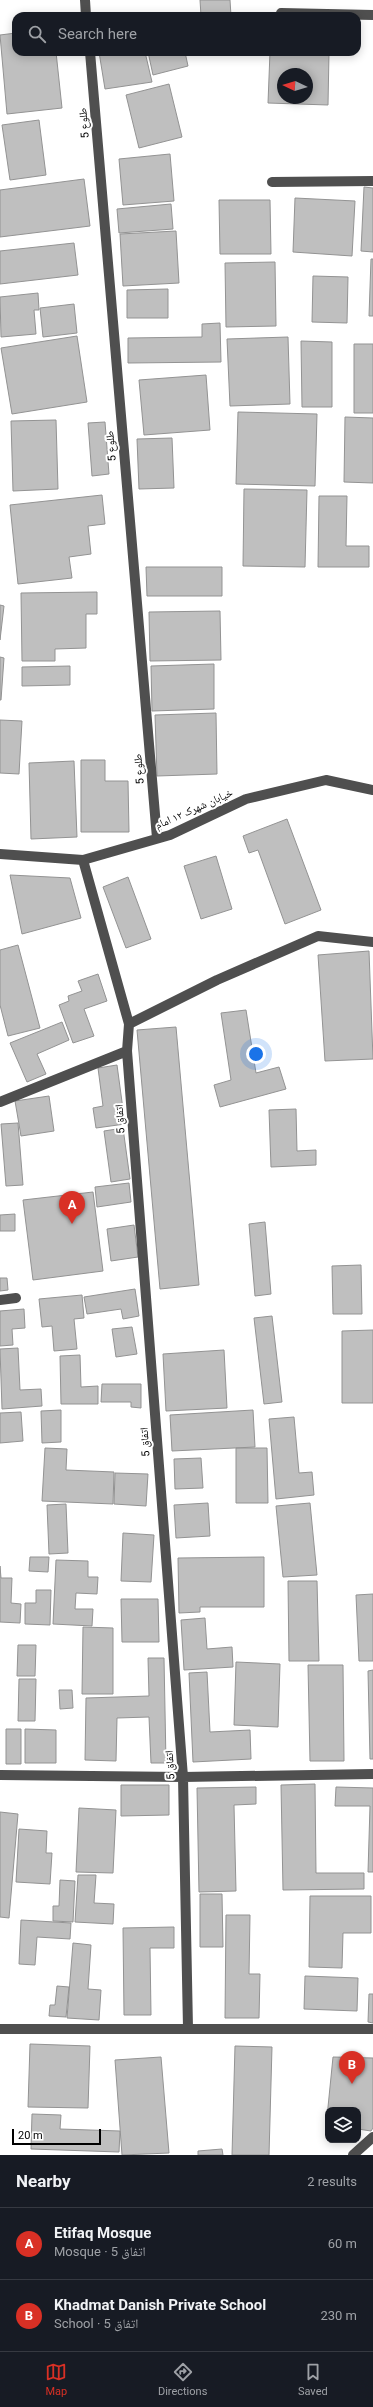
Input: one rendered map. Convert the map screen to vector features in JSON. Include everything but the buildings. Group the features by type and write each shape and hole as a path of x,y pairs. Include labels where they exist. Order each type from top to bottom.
{"street":[{"path":"85,0 86,12"},
{"path":"361,15 373,15"},
{"name":"طلوع 5","path":"90,56 157,838"},
{"path":"272,182 373,181"},
{"name":"خیابان شهرک ۱۲ امام","path":"0,854 83,860 170,835 246,799 326,780 373,790"},
{"name":"اتفاق 5","path":"83,860 129,1024 127,1051 183,1777 188,2028"},
{"path":"129,1024 217,980 318,936 373,942"},
{"path":"0,1102 127,1051"},
{"path":"0,1300 16,1298"},
{"path":"0,1775 183,1777 373,1774"},
{"path":"0,2029 373,2029"},
{"path":"353,2155 373,2137"}],"place":[{"name":"Etifaq Mosque","path":"72,1224"},
{"name":"Khadmat Danish Private School","path":"352,2084"}]}
